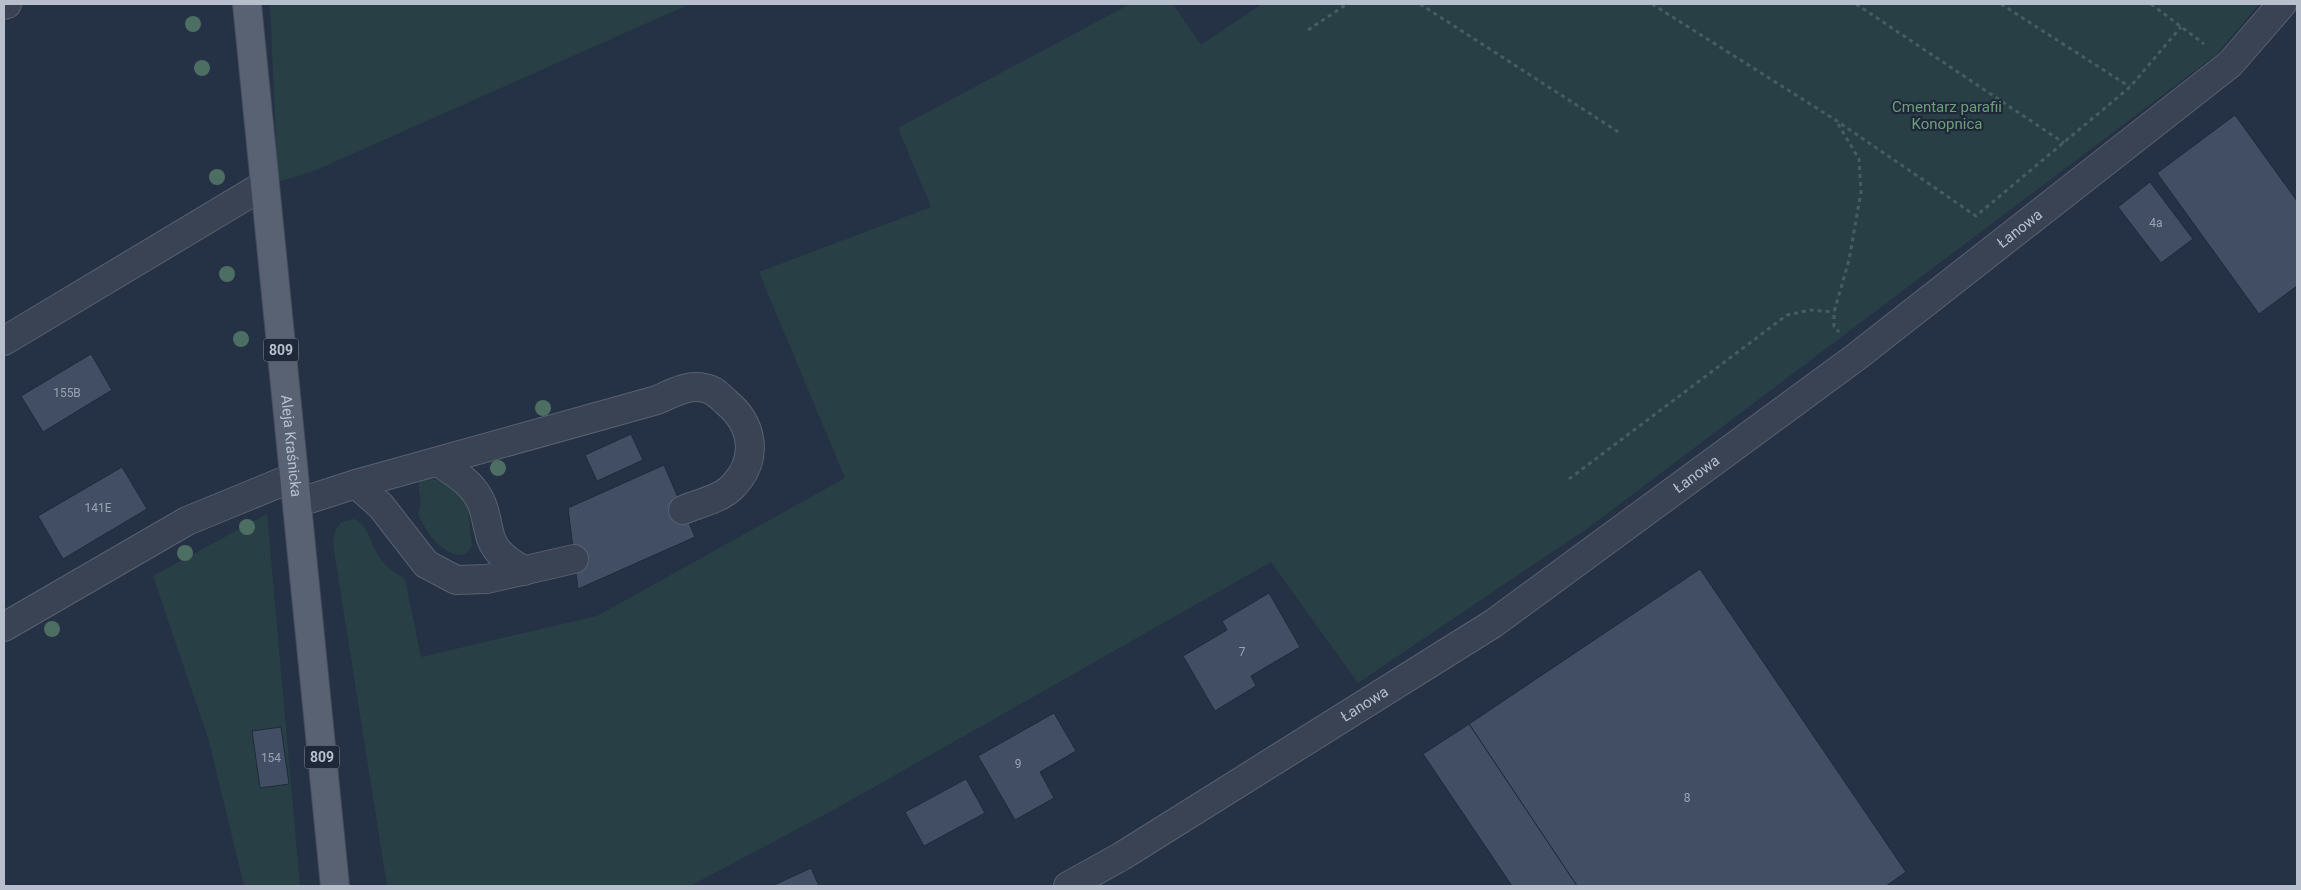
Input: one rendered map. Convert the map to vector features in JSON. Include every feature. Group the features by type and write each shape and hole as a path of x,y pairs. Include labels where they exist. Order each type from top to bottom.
{"main road":[{"name":"Aleja Kraśnicka","path":"247,4 335,886"}],"street":[{"name":"Łanowa","path":"1068,886 1122,856 1502,617 1856,357 2200,88 2230,64 2282,4"},
{"path":"4,341 264,185"},
{"path":"4,627 187,521 296,490 356,484 657,400 688,388 703,387 715,392 745,422 750,434 751,448 745,469 733,487 723,494 683,510"},
{"path":"438,462 472,488 486,514 489,534 495,547 505,559 524,570"},
{"path":"356,484 382,506 426,564 456,580 488,579 574,559"}],"path":[{"path":"1308,30 1346,4"},
{"path":"1420,4 1620,133"},
{"path":"1652,4 1836,121 1976,216 2130,87 2181,27"},
{"path":"1856,4 2064,143"},
{"path":"2001,4 2130,87"},
{"path":"2151,4 2210,48"},
{"path":"1836,121 1859,158 1860,192 1849,260 1834,312 1834,326 1843,338"},
{"path":"1568,479 1787,315 1810,310 1834,312"}],"green space":[{"path":"270,4 690,4 316,170 278,182"},
{"name":"Cmentarz parafii Konopnica","path":"1130,4 1173,4 1201,45 1262,4 2259,4 2217,54 1592,525 1358,683 1271,562 837,808 690,886 387,886 333,544 335,531 341,522 355,519 360,523 364,527 380,559 405,579 421,657 597,616 845,478 759,272 931,207 898,128"},
{"path":"429,478 450,484 467,498 472,546 468,552 462,555 440,546 429,534 418,513 420,504 419,482"},
{"path":"267,514 300,886 244,886 209,741 153,576"}],"building":[{"path":"2235,115 2297,201 2297,286 2259,314 2157,173"},
{"path":"2150,182 2193,239 2161,263 2118,207"},
{"path":"91,354 112,390 43,432 21,396"},
{"path":"631,434 643,460 597,481 585,455"},
{"path":"664,465 695,537 578,589 568,508"},
{"path":"122,467 147,509 63,559 38,516"},
{"path":"1700,569 1906,872 1886,886 1577,886 1469,724"},
{"path":"1269,593 1300,647 1251,676 1256,686 1215,711 1183,656 1227,630 1222,621"},
{"path":"1054,713 1076,751 1040,772 1054,798 1015,820 978,756"},
{"path":"1469,724 1577,886 1512,886 1423,754"},
{"path":"281,727 289,784 260,788 252,731"},
{"path":"966,779 985,813 924,846 905,812"},
{"path":"811,868 819,886 772,886"}]}
